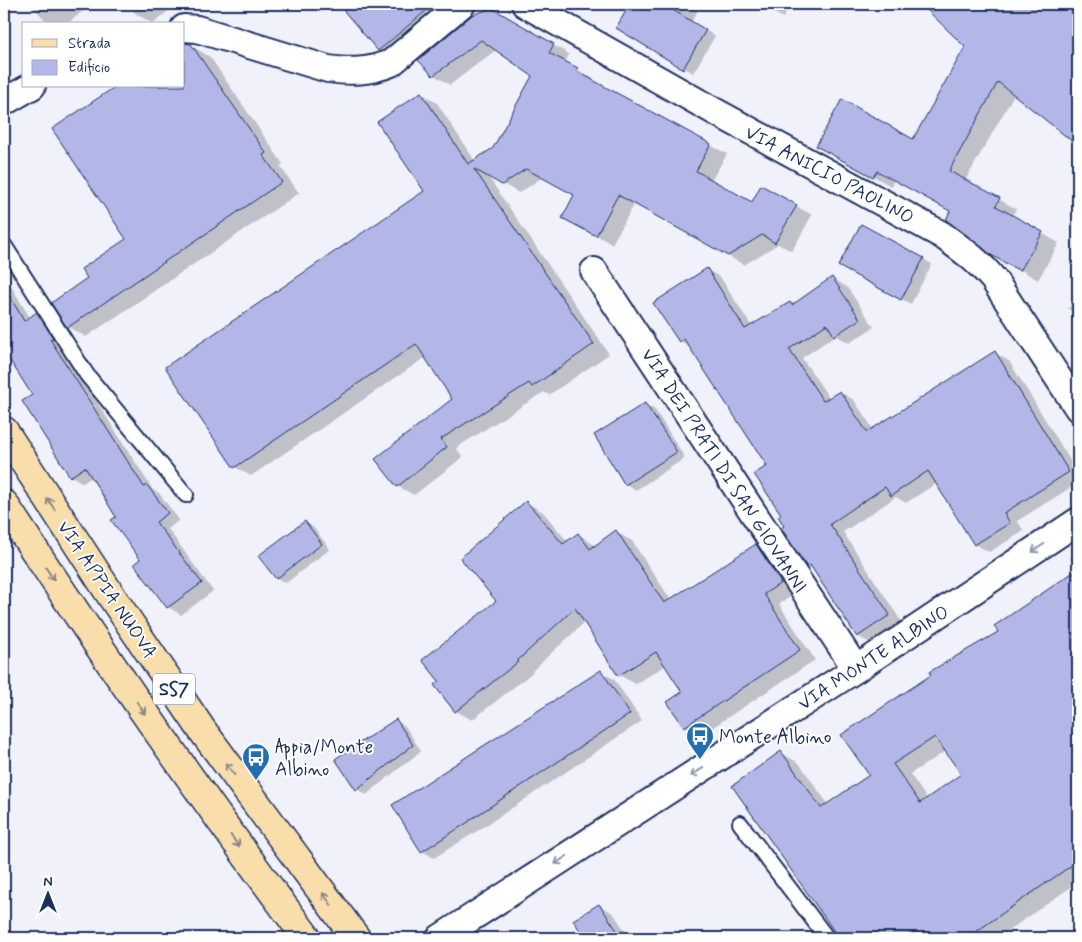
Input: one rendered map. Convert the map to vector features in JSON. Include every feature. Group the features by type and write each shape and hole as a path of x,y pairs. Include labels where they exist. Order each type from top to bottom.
{"main road":[{"name":"VIA APPIA NUOVA","path":"4,431 112,597 202,730 356,938"},
{"name":"VIA APPIA NUOVA","path":"4,504 165,744 307,938"}],"street":[{"path":"185,28 197,30 328,69 346,72 363,71 379,68 391,63 462,4"},
{"name":"VIA ANICIO PAOLINO","path":"525,4 714,112 942,235 971,255 994,280 1078,408"},
{"path":"4,102 28,88"},
{"name":"VIA DEI PRATI DI SAN GIOVANNI","path":"594,271 856,669"},
{"name":"VIA MONTE ALBINO","path":"440,938 856,669 1078,521"}],"lane":[{"path":"4,245 87,375 186,495"},
{"path":"740,823 828,938"}],"building":[{"path":"338,4 434,4 378,51"},
{"path":"630,4 663,4 706,30 683,69 616,28"},
{"path":"921,4 1078,4 1078,146 998,82 949,171 1000,198 996,206 1043,232 1020,271 991,255 946,220 950,211 877,171 873,177 816,146 842,99 913,139 965,47"},
{"path":"492,8 554,44 549,53 578,68 576,71 711,144 696,171 752,202 761,185 797,205 775,243 762,235 728,256 618,195 596,236 562,218 574,195 526,169 502,185 474,169 594,344 532,387 529,383 441,439 447,447 397,487 375,459 452,399 416,344 234,468 165,367 424,191 377,122 421,92 468,164 493,148 532,76 481,40 433,76 418,60 472,15"},
{"path":"185,43 191,44 266,153 263,155 282,182 67,328 51,303 87,278 81,269 126,239 52,129 113,88 185,88"},
{"path":"861,224 924,258 901,300 838,266"},
{"path":"707,268 745,329 790,302 792,305 832,277 860,319 834,336 827,324 789,349 823,401 840,391 867,432 995,351 1069,472 1004,513 1010,523 974,545 928,471 891,496 885,487 830,524 890,615 857,637 810,565 807,567 781,528 784,526 778,516 781,514 754,474 767,466 684,339 679,342 653,303"},
{"path":"4,286 24,321 37,312 53,338 50,339 144,487 147,485 168,513 156,522 202,583 167,608 134,564 140,559 111,520 116,517 85,467 70,477 22,401 32,395 4,351"},
{"path":"645,403 677,452 625,485 594,435"},
{"path":"526,501 563,544 578,533 590,549 616,530 664,603 756,544 781,583 764,594 800,650 684,727 667,702 682,692 656,652 618,676 575,608 518,662 455,712 434,685 439,681 422,660 496,601 460,558"},
{"path":"305,521 322,544 276,579 258,556"},
{"path":"1078,569 1078,861 967,938 839,938 732,786 781,751 821,808 869,775 841,735 931,675 929,672 998,632 994,626","holes":["935,737 961,774 920,803 893,764"]},
{"path":"601,670 630,714 421,852 392,805"},
{"path":"396,719 413,745 356,790 335,759"},
{"path":"599,904 622,938 585,938 573,920"}],"place":[{"name":"Monte Albino","path":"700,760"},
{"name":"Appia/Monte Albino","path":"256,781"}]}
